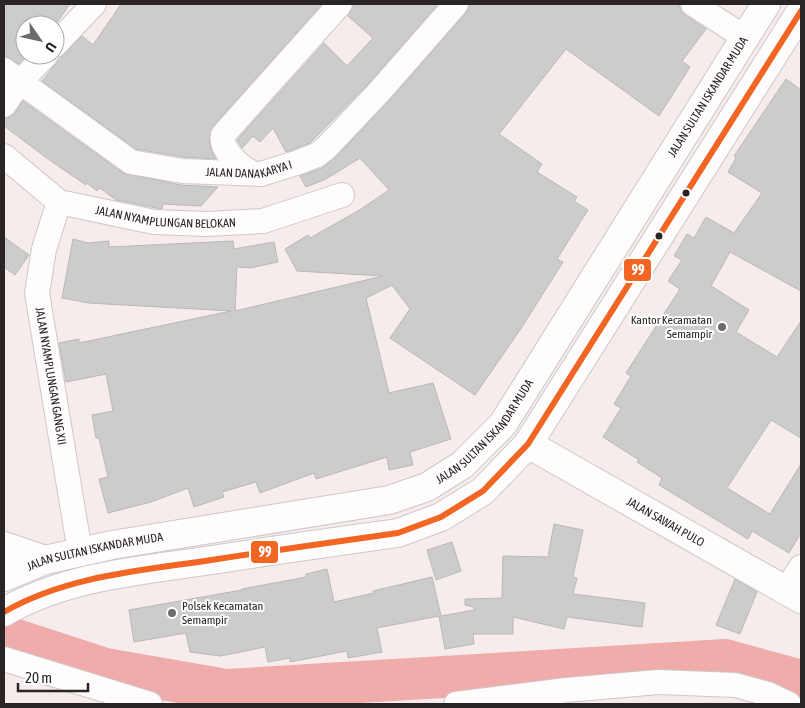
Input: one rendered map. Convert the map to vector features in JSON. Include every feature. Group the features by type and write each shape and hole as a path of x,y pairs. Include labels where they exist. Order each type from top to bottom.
{"main road":[{"name":"JALAN SULTAN ISKANDAR MUDA","path":"4,577 44,560 122,543 389,500 427,487 462,465 503,424 766,4"},
{"name":"JALAN SULTAN ISKANDAR MUDA","path":"4,612 25,600 65,586 119,573 398,532 441,517 483,491 528,444 801,11"},
{"name":"JALAN SAWAH PULO","path":"528,444 793,594"},
{"path":"4,546 44,560"}],"street":[{"path":"65,34 94,4"},
{"path":"252,173 241,167 224,148 223,135 340,4"},
{"name":"JALAN DANAKARYA I","path":"12,76 132,162 182,171 261,174 317,155 326,148 456,4"},
{"path":"693,4 744,38"},
{"path":"4,105 12,76 30,65"},
{"name":"JALAN NYAMPLUNGAN BELOKAN","path":"4,156 60,202 154,222 207,224 262,221 342,195"},
{"name":"JALAN NYAMPLUNGAN GANG XII","path":"60,202 44,249 36,293 80,552"},
{"path":"793,594 801,567"},
{"path":"4,659 150,704"},
{"path":"456,704 567,690 658,682 735,685 768,694 789,704"}],"building":[{"path":"4,4 70,4 62,15 15,15 15,62 4,56"},
{"path":"121,4 322,4 213,126 209,140 211,150 216,159 183,157 136,149 42,81 55,65 65,65 65,53 82,36 93,45"},
{"path":"353,4 438,4 369,83 310,143 286,152 273,128 260,142 253,136 242,148 237,140 324,43 347,66 373,38 348,16"},
{"path":"469,4 679,4 681,11 685,15 706,29 682,61 690,67 659,116 566,49 499,134 542,164 537,172 577,197 574,201 588,210 557,259 563,262 520,330 475,395 390,338 410,309 392,285 366,298 389,393 433,383 451,439 410,452 413,465 389,470 387,457 316,479 314,473 260,493 256,482 222,492 224,497 194,507 188,488 151,502 108,513 99,479 108,477 99,438 96,438 92,415 113,411 106,374 66,382 59,343 79,339 79,343 231,311 89,303 62,298 73,239 88,243 109,241 109,247 233,241 234,249 274,242 278,262 250,268 237,267 235,311 383,276 297,271 285,249 308,235 310,238 358,211 389,190 360,158 326,179 306,187 300,176 322,168 336,157 389,101 466,13"},
{"path":"786,79 801,90 801,291 730,252 711,286 749,310 736,332 777,357 801,321 801,438 771,420 727,488 770,514 801,464 801,533 789,553 752,531 748,539 659,485 662,478 637,462 639,460 603,437 621,408 614,404 631,376 626,373 680,289 668,281 682,260 674,256 687,234 694,238 706,217 734,233 762,193 728,172 736,158 734,156"},
{"path":"23,101 123,173 180,185 218,187 201,206 163,204 162,209 116,200 100,188 97,191 87,183 86,185 4,126 4,119 15,113"},
{"path":"4,237 29,255 15,275 4,267"},
{"path":"554,524 583,530 573,577 577,578 573,594 645,603 642,627 567,617 564,629 513,617 513,634 473,634 474,644 445,649 439,616 377,628 382,652 348,658 347,651 290,662 290,658 268,662 265,647 221,656 190,652 186,633 134,642 129,610 306,577 306,574 327,569 334,602 432,577 441,616 474,610 474,607 465,605 465,599 502,598 503,556 548,557"},
{"path":"452,542 461,571 436,580 427,550"},
{"path":"735,579 757,592 740,634 716,625"}],"waterway":[{"path":"4,636 105,669 226,690 725,660 801,681"}],"transit line":[{"name":"99","path":"4,612 27,600 51,591 101,577 398,533 441,517 483,491 528,444 801,11"}],"place":[{"name":"Kantor Kecamatan Semampir","path":"722,327"},
{"name":"Polsek Kecamatan Semampir","path":"172,613"}]}
